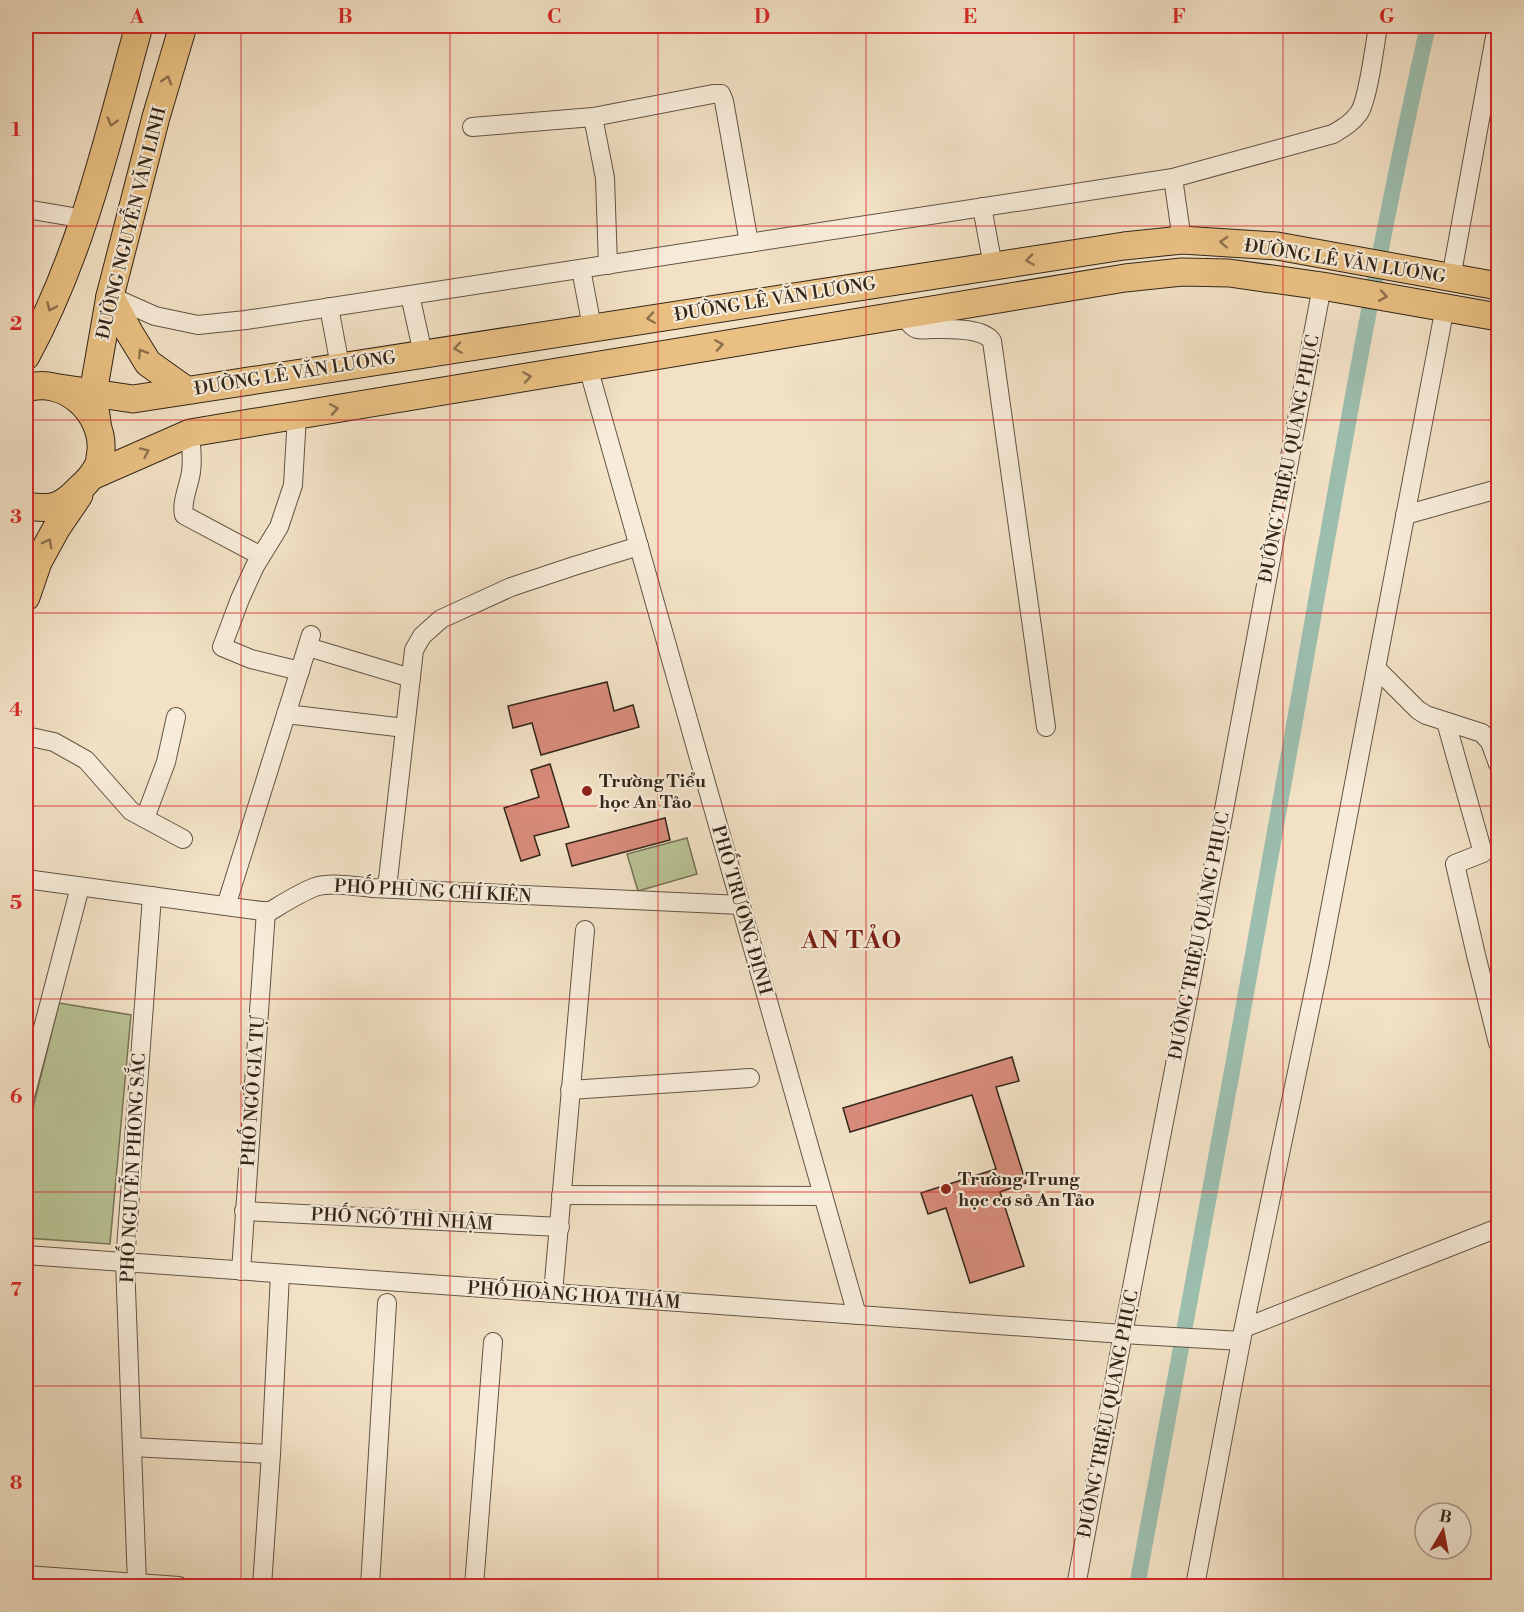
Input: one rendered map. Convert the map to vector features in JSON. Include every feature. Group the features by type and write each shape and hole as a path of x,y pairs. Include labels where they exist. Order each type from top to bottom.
{"highway":[{"path":"27,351 40,330 63,279 85,219 139,26"},
{"name":"ĐƯỜNG NGUYỄN VĂN LINH","path":"92,476 100,462 102,443 93,393 110,296 156,117 183,26"},
{"name":"ĐƯỜNG LÊ VĂN LƯƠNG","path":"26,388 53,387 133,399 1124,246 1182,240 1277,246 1498,286"},
{"name":"ĐƯỜNG LÊ VĂN LƯƠNG","path":"92,476 190,433 1125,278 1182,272 1229,273 1330,287 1498,317"},
{"path":"110,296 148,363 186,390"},
{"path":"53,387 71,394 87,406 97,423"},
{"path":"26,506 42,509 61,505 92,476"},
{"path":"26,597 38,562 56,529 92,476"}],"street":[{"path":"110,296 155,316 198,324 246,320 1173,178 1333,134 1349,124 1361,111 1378,26"},
{"path":"1445,277 1497,26"},
{"path":"472,127 592,117 721,94 749,243"},
{"path":"592,117 605,178 608,265"},
{"path":"1173,178 1182,240"},
{"path":"982,207 993,266"},
{"path":"26,209 85,219"},
{"path":"581,269 592,327"},
{"name":"ĐƯỜNG TRIỆU QUANG PHỤC","path":"1076,1587 1219,835 1330,287"},
{"path":"410,295 423,354"},
{"path":"1195,1587 1243,1334 1320,962 1406,514 1437,306"},
{"path":"329,308 340,366"},
{"path":"905,314 910,324 919,330 967,330 983,333 992,341 1046,727"},
{"name":"PHỐ TRƯƠNG ĐỊNH","path":"588,367 857,1315"},
{"path":"297,415 293,485 279,526 240,599 222,647 251,659 300,671"},
{"path":"190,433 193,456 183,509 184,515 261,556"},
{"path":"1406,514 1498,489"},
{"path":"387,888 414,650 422,636 441,619 510,587 639,546"},
{"path":"226,906 309,641 411,678"},
{"path":"1376,668 1418,710 1432,718 1482,733 1490,742 1498,764"},
{"path":"286,714 405,728"},
{"path":"145,818 166,762 176,717"},
{"path":"1446,722 1491,850 1455,864 1498,1043"},
{"path":"26,736 54,742 86,760 131,811 183,839"},
{"path":"26,879 266,911"},
{"name":"PHỐ PHÙNG CHÍ KIÊN","path":"266,911 269,912 317,886 346,885 741,905"},
{"path":"26,1093 80,886"},
{"name":"PHỐ NGUYỄN PHONG SẮC","path":"137,1583 125,1262 152,896"},
{"name":"PHỐ NGÔ GIA TỰ","path":"241,1271 266,911"},
{"path":"553,1293 585,930"},
{"path":"570,1090 750,1078"},
{"path":"561,1195 823,1196"},
{"name":"PHỐ NGÔ THÌ NHẬM","path":"244,1211 560,1227"},
{"path":"1243,1334 1498,1228"},
{"name":"PHỐ HOÀNG HOA THÁM","path":"26,1255 1123,1334 1212,1339 1243,1334"},
{"path":"262,1587 280,1274"},
{"path":"370,1587 387,1302"},
{"path":"474,1587 493,1342"},
{"path":"132,1447 271,1454"},
{"path":"26,1575 179,1587"}],"green space":[{"path":"687,838 697,874 638,891 627,854"},
{"path":"59,1003 131,1015 110,1244 26,1238 26,1136"}],"building":[{"path":"607,682 614,711 633,705 639,727 541,755 532,723 513,728 508,706"},
{"path":"550,764 569,827 534,836 540,855 521,861 504,808 539,797 531,770"},
{"path":"665,818 670,840 572,866 566,844"},
{"path":"1012,1057 1019,1081 996,1087 1026,1183 1000,1192 1024,1266 970,1283 946,1208 928,1214 921,1193 996,1169 972,1095 850,1132 843,1108"}],"waterway":[{"path":"1137,1586 1356,377 1390,201 1428,26"}],"place":[{"name":"Trường Tiểu học An Tảo","path":"587,791"},
{"name":"Trường Trung học cơ sở An Tảo","path":"946,1189"}],"district":[{"name":"AN TẢO","path":"852,940"}]}
